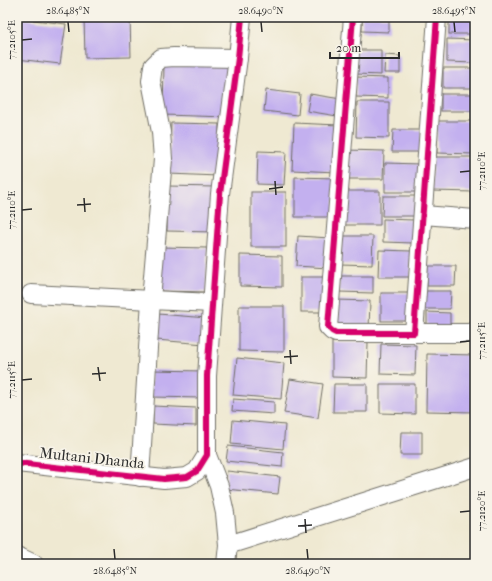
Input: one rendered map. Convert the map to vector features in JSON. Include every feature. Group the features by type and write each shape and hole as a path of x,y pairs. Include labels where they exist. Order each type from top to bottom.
{"street":[{"path":"226,564 228,545 225,513 219,486 207,455 207,376 220,194 242,17"},
{"path":"353,17 328,327 332,332 336,333 469,333 475,331"},
{"path":"414,333 437,17"},
{"path":"140,477 151,300 163,159 161,132 151,81 153,66 161,58 238,58"},
{"path":"423,215 475,219"},
{"path":"31,294 212,303"},
{"name":"Multani Dhanda","path":"17,463 164,479 187,477 197,471 207,455"},
{"path":"228,545 475,466"},
{"path":"17,556 34,564"}],"building":[{"path":"84,17 130,17 131,57 85,58"},
{"path":"362,17 389,17 389,32 362,31"},
{"path":"17,18 66,24 60,64 17,59"},
{"path":"449,19 475,19 475,34 449,34"},
{"path":"447,39 475,40 475,63 447,62"},
{"path":"356,50 381,50 381,75 356,74"},
{"path":"385,55 400,56 400,73 384,73"},
{"path":"164,63 229,64 228,117 163,115"},
{"path":"443,68 475,68 474,88 443,88"},
{"path":"356,77 388,78 388,98 356,97"},
{"path":"266,90 300,94 298,115 264,111"},
{"path":"310,94 341,99 337,116 307,111"},
{"path":"441,94 473,94 473,111 441,111"},
{"path":"357,102 389,102 389,138 356,137"},
{"path":"437,121 475,121 475,154 437,153"},
{"path":"171,123 219,124 218,176 169,174"},
{"path":"294,123 338,125 336,172 292,170"},
{"path":"393,130 421,130 421,152 392,152"},
{"path":"346,150 384,151 383,179 346,179"},
{"path":"258,151 286,152 284,185 257,184"},
{"path":"432,157 475,157 475,192 432,191"},
{"path":"385,163 420,164 419,192 385,192"},
{"path":"295,177 335,178 334,217 295,217"},
{"path":"168,186 215,187 214,232 167,231"},
{"path":"344,191 380,191 380,225 343,225"},
{"path":"251,192 286,192 286,247 251,247"},
{"path":"383,196 417,196 416,216 382,216"},
{"path":"383,219 414,220 414,243 383,242"},
{"path":"298,236 330,238 328,268 296,266"},
{"path":"341,236 373,236 372,265 341,264"},
{"path":"160,247 207,248 206,292 159,291"},
{"path":"379,250 411,251 411,277 378,277"},
{"path":"240,255 282,256 282,287 240,286"},
{"path":"428,266 456,266 455,286 427,286"},
{"path":"339,276 373,276 373,293 339,292"},
{"path":"301,277 329,277 329,312 301,312"},
{"path":"424,291 451,291 450,309 424,309"},
{"path":"381,293 409,293 409,321 381,321"},
{"path":"337,300 370,301 369,329 336,329"},
{"path":"239,306 284,306 284,352 239,351"},
{"path":"427,312 450,313 450,330 427,330"},
{"path":"158,314 207,318 205,344 156,340"},
{"path":"332,342 368,342 367,378 332,377"},
{"path":"381,344 416,345 415,375 380,374"},
{"path":"427,354 475,355 475,412 426,411"},
{"path":"237,358 284,363 281,399 233,395"},
{"path":"151,370 203,371 203,398 151,397"},
{"path":"290,379 323,384 318,418 284,413"},
{"path":"334,384 367,384 367,412 333,412"},
{"path":"380,384 415,384 415,414 380,413"},
{"path":"233,399 274,402 274,414 232,411"},
{"path":"153,406 196,408 196,426 153,424"},
{"path":"233,420 285,425 283,449 231,444"},
{"path":"401,432 422,432 422,455 400,455"},
{"path":"228,446 283,452 282,467 226,461"},
{"path":"227,471 280,477 278,494 225,489"}],"cycle path":[{"path":"17,463 164,479 187,477 197,471 207,455 207,376 220,194 242,17"},
{"path":"353,17 328,327 336,333 414,333 437,17"}]}
